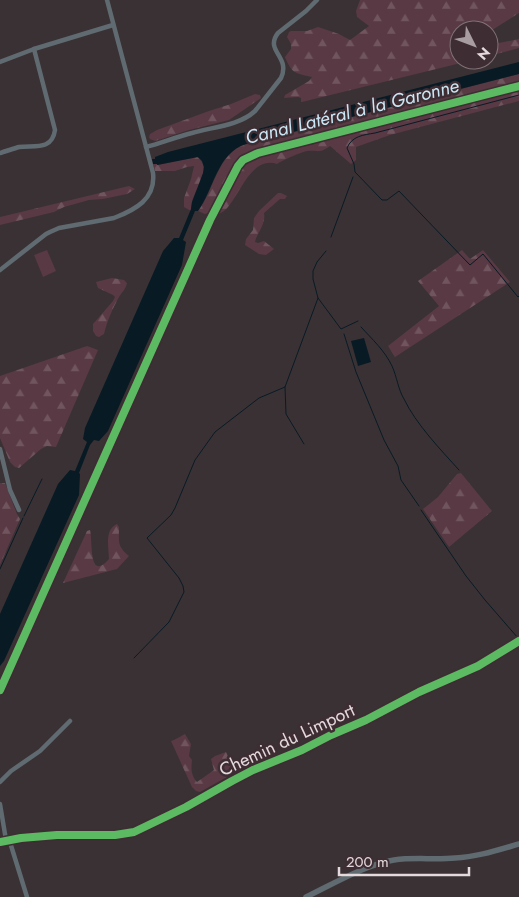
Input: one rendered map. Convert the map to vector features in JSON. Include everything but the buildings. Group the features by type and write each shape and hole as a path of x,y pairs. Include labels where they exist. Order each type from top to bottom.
{"street":[{"path":"0,270 46,234 59,228 114,218 135,208 148,197 154,180 107,0"},
{"path":"146,147 190,133 242,120 255,112 284,72 283,63 273,47 274,37 317,0"},
{"path":"0,62 34,49 113,25"},
{"path":"0,153 21,147 40,146 49,143 53,138 55,130 34,49"},
{"path":"0,449 10,490 19,510"},
{"name":"Chemin du Limport","path":"0,842 57,835 115,835 134,832 186,807 253,770 302,750 366,720 419,692 478,666 519,641"},
{"path":"0,782 11,771 40,751 70,721"},
{"path":"0,804 7,840 27,897"},
{"path":"306,897 356,872 388,861 411,858 455,858 492,852 519,844"}],"green space":[{"path":"360,0 519,0 519,13 499,26 499,20 449,20 449,66 302,102 301,98 298,97 284,98 285,95 309,81 312,77 295,72 287,63 285,57 291,49 291,44 287,37 289,32 307,31 318,27 350,40 369,26 357,17 356,11"},
{"path":"519,39 519,48 499,53 499,43"},
{"path":"519,74 519,101 390,135 356,147 356,160 351,164 330,146 321,151 301,153 277,164 268,163 261,165 248,177 225,210 219,214 216,210 205,214 198,211 220,167 232,152 240,146"},
{"path":"255,94 260,95 261,98 229,120 155,141 149,137 150,134 157,130"},
{"path":"197,157 202,162 203,173 191,205 191,211 184,207 184,198 194,166 175,171 155,171 153,164 158,165"},
{"path":"129,186 135,189 127,194 89,200 54,212 0,225 0,217"},
{"path":"278,193 287,196 285,199 280,199 264,213 263,225 255,242 264,241 274,249 266,255 259,254 245,245 246,239 253,230 254,218"},
{"path":"47,250 56,271 43,277 34,255"},
{"path":"462,250 470,259 483,250 510,282 395,357 388,346 439,306 418,281"},
{"path":"112,278 124,280 127,283 112,310 104,334 99,337 93,331 93,324 115,297 98,288 96,282"},
{"path":"87,346 98,350 56,447 47,446 19,468 15,467 10,462 0,438 0,376"},
{"path":"461,473 492,511 449,547 423,509 438,497 457,474"},
{"path":"0,483 5,483 20,519 0,565"},
{"path":"117,524 121,546 129,556 117,569 63,583 87,531 90,530 95,563 98,566 102,565 109,559 108,544 110,530"},
{"path":"185,734 191,744 189,756 192,760 193,774 197,782 214,770 211,759 226,752 233,768 232,772 200,792 196,791 192,787 171,741"}],"water":[{"name":"Canal Latéral à la Garonne","path":"519,62 519,74 246,144 236,149 222,163 198,211 195,211 183,240 186,242 182,265 108,431 99,441 94,440 90,445 79,473 79,495 4,661 0,666 0,614 58,484 70,470 75,471 87,442 83,439 85,428 163,251 174,238 179,238 203,173 204,167 198,157 157,165 153,164 152,159 168,152 488,70 499,70 499,67"},
{"path":"364,338 371,362 358,366 351,341"}],"waterway":[{"path":"519,95 362,135 352,141 347,148 354,164 355,172 382,200 387,200 399,191 470,265 483,254 519,296"},
{"path":"331,237 353,177"},
{"path":"134,658 169,622 184,592 179,578 147,538 171,515 195,460 215,432 259,398 285,387 318,298 313,271 317,262 326,251"},
{"path":"318,298 341,329 358,321"},
{"path":"361,327 386,355 394,370 402,395 415,418 459,470"},
{"path":"344,334 356,372 384,440 398,466 401,480 419,506"},
{"path":"285,387 286,414 304,444"},
{"path":"24,516 42,479"},
{"path":"421,510 466,576 518,638"},
{"path":"0,569 23,518"}],"cycle path":[{"path":"0,690 210,220 243,160 258,153 519,86"},
{"path":"0,842 57,835 115,835 134,832 186,807 253,770 302,750 366,720 419,692 478,666 519,641"}]}
